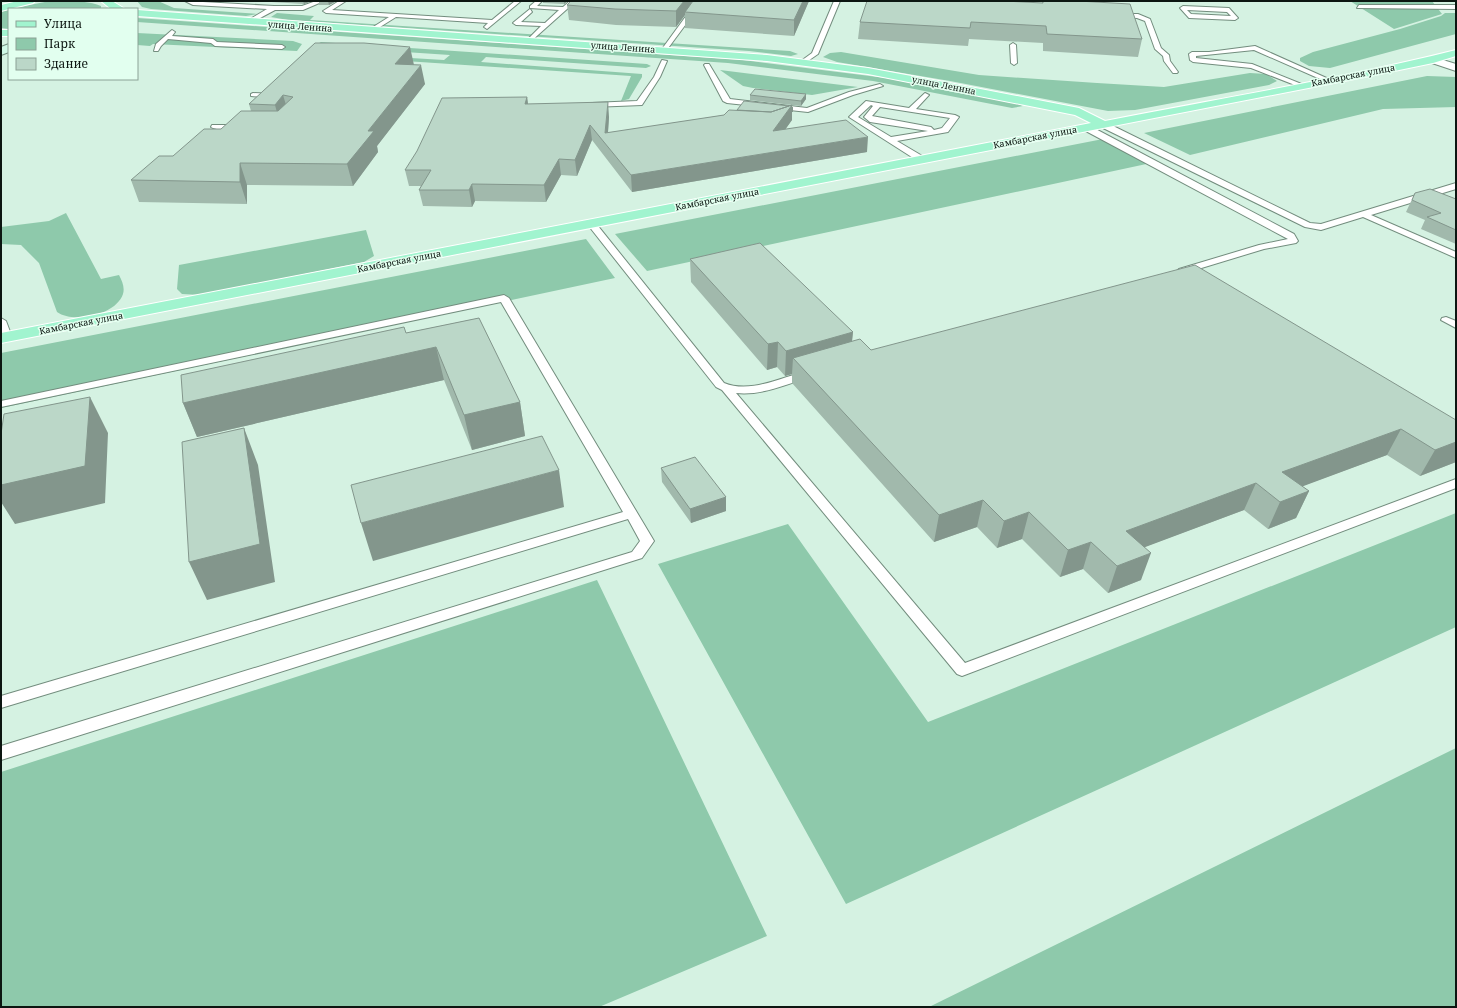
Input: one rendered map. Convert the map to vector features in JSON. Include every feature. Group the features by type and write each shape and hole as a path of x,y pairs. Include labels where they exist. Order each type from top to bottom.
{"main road":[{"path":"1,8 30,1"},
{"path":"1,4 19,3"},
{"name":"улица Ленина","path":"138,13 664,50 804,62 907,78 1079,112 1102,124"},
{"path":"163,33 175,30 221,32"},
{"name":"Камбарская улица","path":"4,338 1151,114 1329,81 1433,60 1456,53"},
{"name":"улица Ленина","path":"602,57 726,66"},
{"path":"850,81 893,89"},
{"name":"улица Ленина","path":"912,92 940,98"},
{"path":"1079,112 1103,115 1151,114"},
{"path":"1054,121 1085,127"}],"street":[{"path":"1433,60 1456,68"}],"lane":[{"path":"188,1 193,3 274,8 303,8 321,1"},
{"path":"343,1 326,10 493,22"},
{"path":"484,29 518,1"},
{"path":"539,1 532,7 564,9"},
{"path":"529,41 573,1"},
{"path":"664,50 700,1"},
{"path":"804,62 815,54 837,1"},
{"path":"1198,1 1202,9"},
{"path":"1359,7 1456,7"},
{"path":"249,22 274,8"},
{"path":"1183,8 1202,9 1229,10 1235,18 1188,16 1183,8"},
{"path":"530,11 516,23 547,25"},
{"path":"1107,14 1138,16 1148,20 1158,49 1166,55 1167,61 1175,72"},
{"path":"372,30 396,15"},
{"path":"156,50 163,33 213,41 215,44 282,47"},
{"path":"1013,45 1014,63"},
{"path":"1302,86 1252,66 1193,60 1192,54 1209,54 1255,48 1270,55 1272,58 1329,81"},
{"path":"582,105 639,103 657,77 664,62"},
{"path":"707,65 727,101 732,105 808,110"},
{"path":"793,116 851,93 880,86"},
{"path":"253,95 275,96"},
{"path":"912,110 925,95"},
{"path":"890,140 945,130 955,117 869,104 853,117 890,140 921,159"},
{"path":"878,105 868,117 873,120 941,131"},
{"path":"1102,124 1308,225 1321,227 1365,215 1456,186"},
{"path":"215,127 253,128"},
{"path":"1085,127 1291,236 1293,241 1262,247 1172,274"},
{"path":"1365,215 1456,256"},
{"path":"591,223 714,378 727,390 962,670 1456,482"},
{"path":"1,404 504,298 647,541 637,555 1,753"},
{"path":"1446,320 1456,325"},
{"path":"1,321 4,338"},
{"path":"727,390 748,390 817,372"},
{"path":"1,702 631,514"}],"green space":[{"path":"50,1 76,1 101,6 101,8 14,8"},
{"path":"137,1 158,1 174,8 258,14 246,16 151,9 142,7"},
{"path":"1350,1 1432,1 1442,14 1394,29"},
{"path":"8,9 8,29 1,28 1,12"},
{"path":"277,13 314,16 310,20 790,51 798,54 791,56 749,51 288,20 271,17"},
{"path":"1445,13 1456,13 1456,34 1330,68 1309,66 1300,61 1300,58 1313,52 1400,29 1441,16"},
{"path":"138,18 743,60 886,78 1023,106 1012,108 873,81 728,63 138,22"},
{"path":"138,33 293,41 302,44 297,51 153,44 150,46 138,45"},
{"path":"321,42 647,64 651,66 646,68 486,57 481,62 642,74 642,77 629,99 621,101 631,76 390,60 311,52 444,60 450,55 314,46"},
{"path":"841,52 979,75 1097,83 1164,87 1250,73 1266,74 1277,81 1269,85 1135,110 1108,111 950,81 837,62 823,57 830,53"},
{"path":"720,70 858,87 812,95 753,88 743,86"},
{"path":"1427,76 1456,77 1456,107 1383,109 1190,155 1144,133"},
{"path":"1103,139 1151,163 647,271 615,234"},
{"path":"66,213 101,279 119,275 123,284 123,294 119,301 104,312 84,317 74,317 64,316 57,312 39,263 21,245 1,244 1,227 49,221"},
{"path":"366,230 374,256 364,262 201,295 182,294 177,289 179,265"},
{"path":"586,239 615,278 1,408 1,353"},
{"path":"1456,513 1456,627 846,904 658,564 788,524 928,722"},
{"path":"597,580 767,936 599,1007 1,1007 1,772"},
{"path":"1456,748 1456,1007 929,1007"}],"building":[{"path":"571,1 684,1 676,11 615,9 567,5"},
{"path":"693,1 803,1 794,20 685,12"},
{"path":"867,1 1004,1 1043,3 1043,1 1078,1 1130,4 1142,39 1047,34 1046,26 971,22 970,28 860,22"},
{"path":"315,43 364,43 410,47 395,64 421,65 368,131 374,131 347,164 240,163 240,182 131,180 159,156 173,156 204,129 221,129 241,111 278,111 293,97 283,95 275,105 249,104"},
{"path":"755,89 806,94 801,101 750,95"},
{"path":"527,97 525,104 608,102 605,133 724,115 729,110 771,112 792,105 773,131 846,120 868,137 631,175 590,125 575,160 559,159 544,185 472,184 469,190 419,190 431,170 405,170 417,151 442,98"},
{"path":"744,101 789,106 771,112 737,110"},
{"path":"1430,189 1456,199 1456,230 1427,217 1441,213 1412,200 1415,193"},
{"path":"760,243 853,332 786,351 778,342 768,344 690,259"},
{"path":"1195,265 1456,420 1456,442 1435,450 1401,429 1282,472 1309,491 1280,502 1256,483 1126,531 1151,553 1117,566 1091,542 1068,550 1029,512 1004,521 983,500 939,515 793,358 860,339 871,350"},
{"path":"479,318 520,402 464,415 436,347 183,403 181,375 404,327 406,333"},
{"path":"90,397 85,466 1,485 1,434 4,414"},
{"path":"244,428 260,544 189,562 182,442"},
{"path":"542,436 559,470 361,523 351,485"},
{"path":"695,457 726,497 690,509 661,468"}]}
